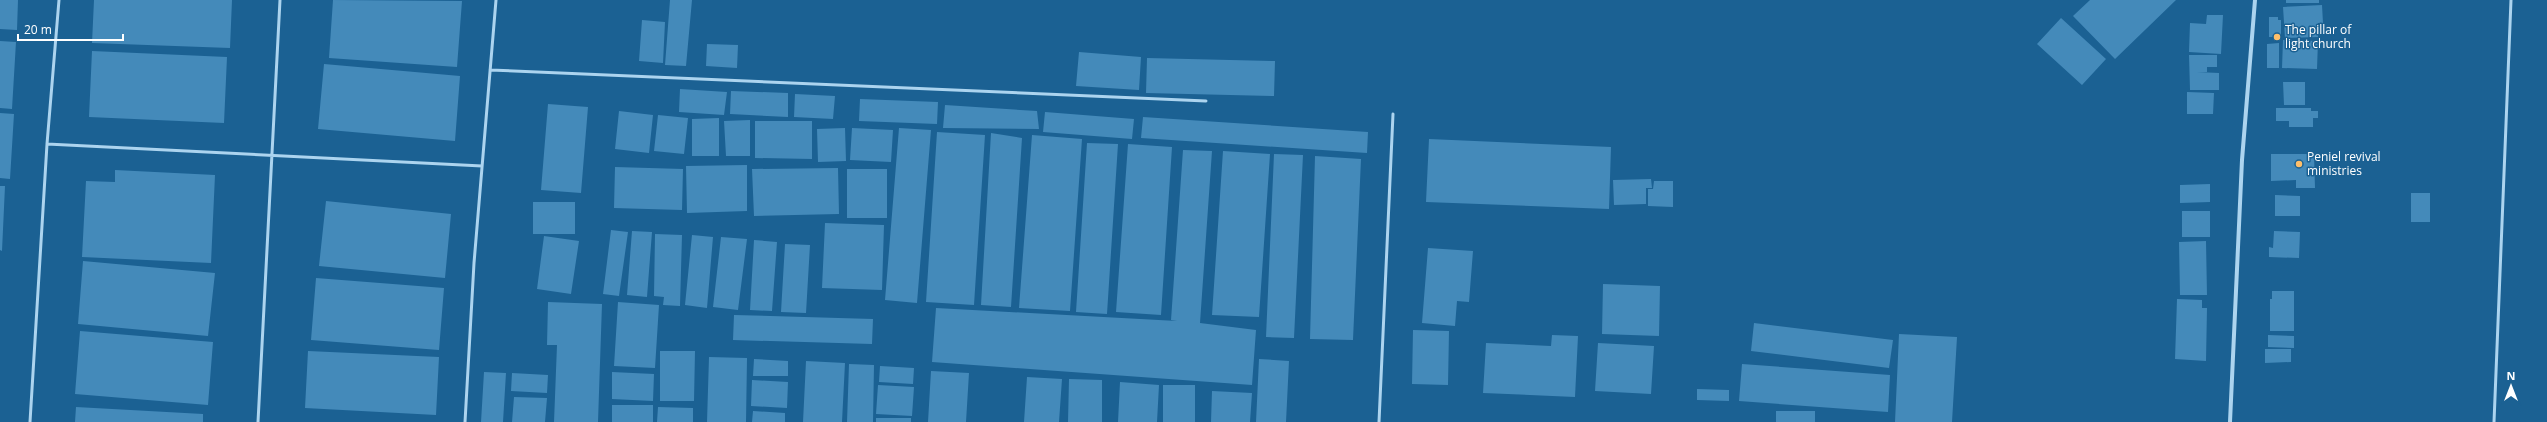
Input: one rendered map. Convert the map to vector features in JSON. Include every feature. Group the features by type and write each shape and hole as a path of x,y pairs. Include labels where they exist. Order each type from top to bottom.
{"street":[{"path":"2230,422 2242,160 2255,0"}],"lane":[{"path":"30,422 47,144 59,0"},
{"path":"258,422 270,156 280,0"},
{"path":"465,422 474,263 496,0"},
{"path":"2494,422 2510,0"},
{"path":"490,70 1206,101"},
{"path":"1379,422 1393,114"},
{"path":"47,144 482,166"}],"building":[{"path":"0,0 18,0 17,30 0,29"},
{"path":"94,0 232,0 230,48 92,43"},
{"path":"333,0 462,1 457,67 329,58"},
{"path":"670,0 692,0 686,66 665,65"},
{"path":"2090,0 2176,0 2115,59 2073,16"},
{"path":"2286,0 2319,0 2319,3 2286,3"},
{"path":"2322,5 2323,23 2318,23 2318,37 2285,38 2283,7"},
{"path":"2207,15 2223,15 2221,54 2189,52 2190,23 2206,24"},
{"path":"2269,17 2278,17 2278,20 2281,20 2281,37 2269,37"},
{"path":"2061,18 2106,59 2082,85 2037,44"},
{"path":"642,20 665,22 663,63 639,61"},
{"path":"2283,40 2318,41 2317,69 2282,68"},
{"path":"0,41 16,42 12,109 0,108"},
{"path":"2279,43 2279,68 2267,68 2267,44"},
{"path":"707,44 738,45 737,68 706,66"},
{"path":"92,51 227,57 224,123 89,117"},
{"path":"1079,52 1141,57 1139,90 1076,86"},
{"path":"2189,55 2217,55 2217,67 2207,67 2207,72 2197,72 2219,73 2219,90 2190,90"},
{"path":"1147,58 1275,61 1274,96 1146,93"},
{"path":"324,64 460,76 455,141 318,129"},
{"path":"2283,82 2305,82 2305,105 2284,105"},
{"path":"680,89 727,92 724,115 679,112"},
{"path":"731,91 788,93 788,117 730,114"},
{"path":"2187,92 2214,93 2213,114 2187,114"},
{"path":"795,94 835,96 833,119 794,117"},
{"path":"860,99 938,102 937,124 859,121"},
{"path":"548,104 588,107 581,193 541,190"},
{"path":"945,105 1037,111 1039,129 943,128"},
{"path":"2276,108 2311,108 2311,111 2318,111 2318,118 2313,118 2313,127 2289,127 2289,121 2276,121"},
{"path":"619,111 653,115 649,153 615,149"},
{"path":"1045,112 1134,119 1132,139 1043,132"},
{"path":"0,113 14,114 10,179 0,178"},
{"path":"658,115 688,118 684,154 654,151"},
{"path":"1143,117 1368,132 1367,153 1141,138"},
{"path":"719,118 719,156 692,156 692,119"},
{"path":"750,120 750,156 726,156 724,121"},
{"path":"755,121 812,121 812,159 755,158"},
{"path":"845,128 846,161 818,162 817,129"},
{"path":"852,128 893,130 891,162 850,160"},
{"path":"899,128 931,130 917,303 885,300"},
{"path":"937,132 985,135 974,305 926,302"},
{"path":"991,133 1022,138 1011,307 981,305"},
{"path":"1032,135 1082,139 1070,311 1019,308"},
{"path":"1429,139 1611,147 1609,209 1426,202"},
{"path":"1087,143 1118,144 1107,314 1076,312"},
{"path":"1128,144 1172,147 1161,315 1116,312"},
{"path":"1183,150 1212,151 1200,323 1256,330 1252,385 932,362 936,308 1177,321 1171,320"},
{"path":"1223,151 1270,154 1259,317 1212,315"},
{"path":"1274,154 1303,155 1294,338 1266,337"},
{"path":"2271,154 2314,154 2315,188 2296,188 2296,180 2271,181"},
{"path":"1315,156 1361,159 1353,340 1310,339"},
{"path":"747,165 747,211 687,213 686,166"},
{"path":"615,167 683,169 682,210 614,208"},
{"path":"838,168 839,214 754,216 752,169"},
{"path":"847,169 887,169 887,218 847,218"},
{"path":"115,170 215,175 211,263 82,257 86,181 115,182"},
{"path":"1651,179 1652,188 1646,188 1646,204 1614,205 1613,180"},
{"path":"1654,181 1673,181 1673,207 1648,206 1648,189 1653,189"},
{"path":"2210,184 2210,202 2180,203 2180,185"},
{"path":"0,186 5,186 2,251 0,250"},
{"path":"2411,193 2430,193 2430,222 2411,222"},
{"path":"2275,195 2300,196 2300,216 2275,216"},
{"path":"326,201 451,214 445,278 319,266"},
{"path":"533,202 575,202 575,234 533,234"},
{"path":"2182,211 2210,211 2210,237 2182,237"},
{"path":"825,223 884,225 882,290 822,288"},
{"path":"611,230 628,232 619,296 603,294"},
{"path":"632,231 652,232 647,297 627,295"},
{"path":"2274,231 2300,232 2299,258 2269,257 2269,247 2273,248"},
{"path":"655,234 682,235 680,306 663,305 664,297 654,296"},
{"path":"692,235 713,237 707,308 685,305"},
{"path":"544,236 579,241 571,294 537,289"},
{"path":"721,237 747,239 738,310 713,307"},
{"path":"754,240 777,242 772,311 750,310"},
{"path":"2206,241 2207,295 2180,295 2179,242"},
{"path":"785,244 810,245 806,313 781,312"},
{"path":"1428,248 1473,251 1469,302 1457,301 1455,326 1422,323"},
{"path":"83,261 215,273 208,336 78,324"},
{"path":"316,278 444,288 439,350 311,340"},
{"path":"1603,284 1660,286 1659,336 1602,334"},
{"path":"2272,291 2294,291 2294,331 2270,331 2270,299 2272,299"},
{"path":"2177,299 2202,300 2202,308 2207,308 2206,361 2175,359"},
{"path":"548,302 602,304 598,422 554,422 557,345 547,345"},
{"path":"618,302 659,305 655,368 614,366"},
{"path":"734,315 873,319 872,344 733,340"},
{"path":"1754,323 1893,340 1889,368 1751,351"},
{"path":"1413,330 1449,331 1448,385 1412,384"},
{"path":"80,331 213,342 208,405 75,394"},
{"path":"1899,334 1957,337 1952,422 1895,422"},
{"path":"1552,335 1578,336 1575,397 1483,393 1486,343 1551,346"},
{"path":"2268,335 2294,336 2294,348 2268,347"},
{"path":"1598,343 1654,346 1651,394 1595,391"},
{"path":"2265,349 2291,349 2291,362 2265,363"},
{"path":"308,351 439,357 436,415 305,408"},
{"path":"660,351 695,351 694,401 660,401"},
{"path":"709,357 747,358 746,422 707,422"},
{"path":"754,359 788,361 788,376 753,376"},
{"path":"1259,359 1289,361 1286,422 1256,422"},
{"path":"806,361 845,363 842,422 803,422"},
{"path":"849,364 874,365 873,422 847,422"},
{"path":"1742,364 1890,375 1888,412 1739,401"},
{"path":"880,366 914,368 913,384 879,382"},
{"path":"931,371 969,373 966,422 928,422"},
{"path":"484,372 506,373 503,422 481,422"},
{"path":"612,372 654,374 653,401 612,399"},
{"path":"512,373 548,375 547,393 511,391"},
{"path":"1027,377 1062,379 1059,422 1024,422"},
{"path":"1069,379 1102,380 1102,422 1068,422"},
{"path":"752,380 788,382 787,408 751,406"},
{"path":"1120,382 1159,385 1157,422 1118,422"},
{"path":"878,385 914,387 912,416 876,414"},
{"path":"1163,385 1195,385 1195,422 1163,422"},
{"path":"1697,389 1729,390 1729,401 1697,400"},
{"path":"1212,391 1252,393 1250,422 1211,422"},
{"path":"514,397 547,398 545,422 512,422"},
{"path":"612,405 653,405 653,422 612,422"},
{"path":"76,407 203,414 203,422 75,422"},
{"path":"658,407 693,408 693,422 657,422"},
{"path":"753,411 785,413 785,422 752,422"},
{"path":"1776,411 1815,411 1815,422 1776,422"},
{"path":"876,418 911,418 911,422 876,422"}],"place":[{"name":"The pillar of light church","path":"2277,37"},
{"name":"Peniel revival ministries","path":"2299,164"}]}
